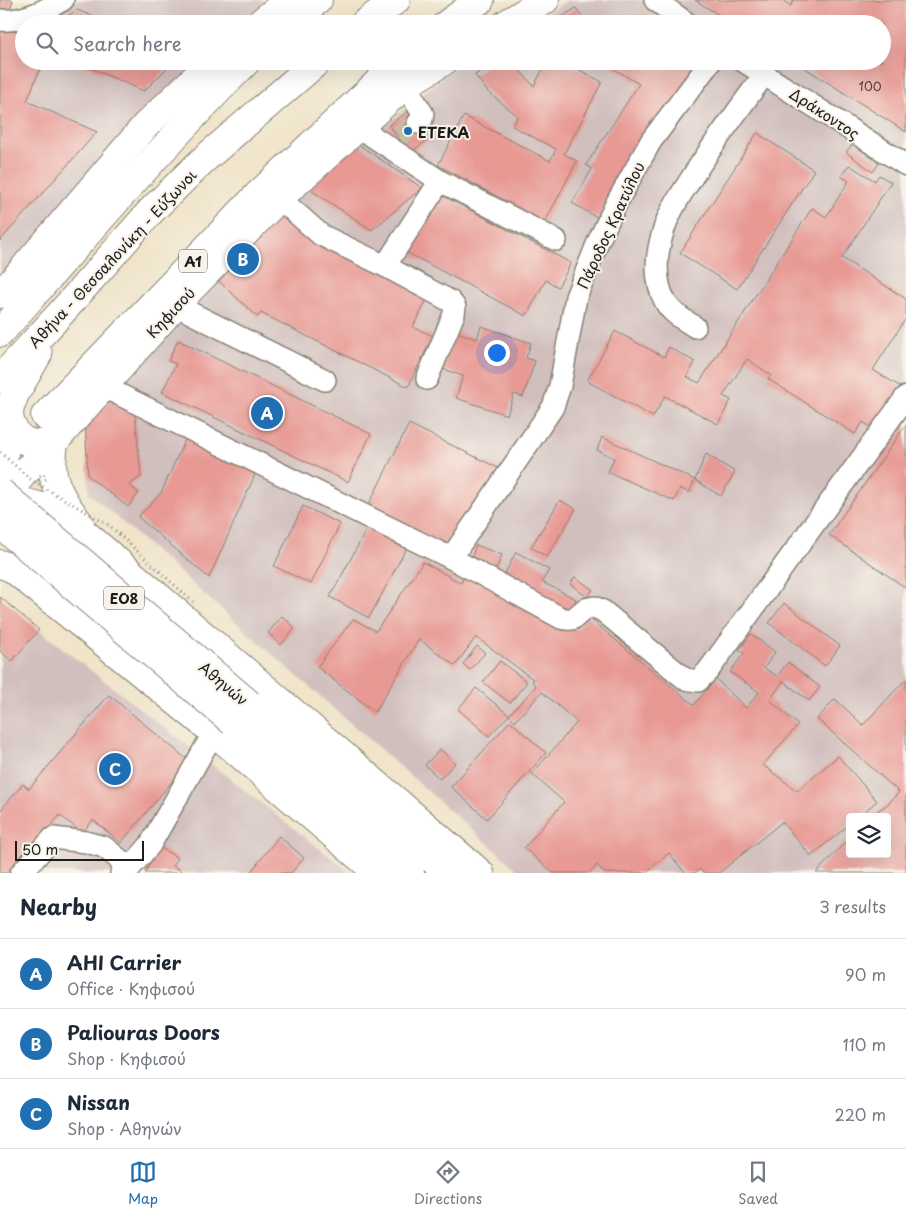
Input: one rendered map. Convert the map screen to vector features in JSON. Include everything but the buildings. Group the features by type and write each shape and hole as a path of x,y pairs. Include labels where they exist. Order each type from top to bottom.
{"main road":[{"path":"270,15 289,0"},
{"path":"300,15 318,0"},
{"path":"376,15 396,0"},
{"path":"459,15 479,0"},
{"path":"466,15 479,0"},
{"path":"521,15 545,0"},
{"path":"0,294 146,125 204,70"},
{"path":"0,333 162,150 237,70"},
{"name":"Αθήνα - Θεσσαλονίκη - Εύζωνοι","path":"0,379 151,211 201,162 308,70"},
{"name":"Κηφισού","path":"0,498 54,442 175,305 279,198 357,126 403,73"},
{"name":"Α1","path":"44,416 259,194 403,73"},
{"path":"0,484 10,407 15,394 61,313"},
{"path":"9,417 11,427 24,441 34,444 54,442 52,467 56,485 66,505 86,533"},
{"name":"Αθηνών","path":"0,492 232,719 449,873"},
{"path":"0,498 42,506 62,514 480,873"},
{"path":"0,523 6,566 232,719 378,873"},
{"name":"Αθηνών","path":"0,523 232,719 410,873"}],"street":[{"path":"14,13 34,15 63,0"},
{"path":"655,0 676,15"},
{"name":"Πάροδος Κρατύλου","path":"451,558 553,407 560,386 576,297 598,242 617,202 651,141 704,70"},
{"name":"Δράκοντος","path":"758,70 906,166"},
{"path":"403,73 422,114 422,119 418,123"},
{"path":"695,327 676,315 666,305 660,290 656,268 664,227 676,203 707,154 764,74"},
{"path":"357,126 391,140 440,181 556,240"},
{"path":"385,266 440,181"},
{"path":"279,198 321,235 385,266 450,301 454,307 454,314 427,379"},
{"path":"175,305 325,380"},
{"path":"102,386 451,558 561,618 570,620 577,618 585,610 594,607 603,611 685,679 698,681 708,671 906,397"},
{"path":"21,873 53,838 86,842 104,847 125,870 150,845 232,719"}],"path":[{"path":"0,452 31,480 110,526 193,602"},
{"path":"41,481 39,476 41,474 42,474 44,474 45,476 46,477 46,479 44,480 43,481 41,481 40,480 39,476 40,475 41,474 43,474 45,475 46,476 46,478 45,480 44,481 41,481"}],"shaded area":[{"path":"73,0 280,0 259,15 27,15"},
{"path":"568,0 906,0 906,873 521,873 89,493 85,421 307,188 453,70 891,70 891,15 544,15"},
{"path":"15,19 15,70 195,70 0,279 0,24"},
{"path":"0,597 39,630 351,873 0,873"}],"tunnel":[{"path":"398,136 418,123"}],"place":[{"name":"ΕΤΕΚΑ","path":"408,131"},
{"name":"Paliouras Doors","path":"243,259"},
{"name":"AHI Carrier","path":"267,413"},
{"name":"Nissan","path":"115,769"}]}
